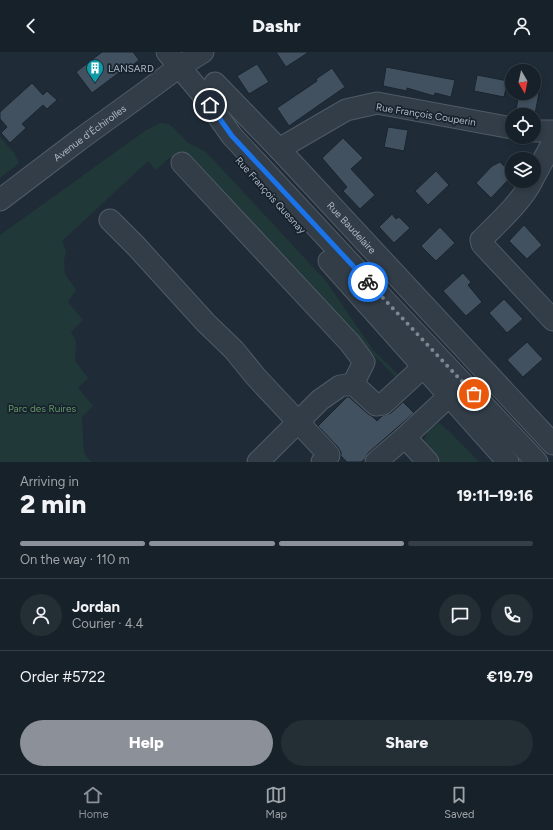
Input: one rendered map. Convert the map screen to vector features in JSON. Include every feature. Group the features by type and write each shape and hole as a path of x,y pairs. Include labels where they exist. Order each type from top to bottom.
{"street":[{"name":"Avenue d'Échirolles","path":"0,200 148,90 173,59 203,52"},
{"name":"Rue François Quesnay","path":"173,59 203,95 232,136 430,361 456,389 537,462"},
{"name":"Rue Baudelaire","path":"215,83 279,149 552,441"},
{"name":"Rue François Couperin","path":"279,149 346,110 376,104 505,127"},
{"path":"541,132 553,131"},
{"path":"541,164 553,142"},
{"path":"182,163 350,343 364,362 353,384"},
{"path":"528,188 481,240 482,244 553,320"},
{"path":"110,220 136,246 206,323 234,350 256,377 329,455 322,462"},
{"path":"353,384 376,405 383,404 430,361"},
{"path":"258,462 320,400 340,386 353,384"},
{"name":"Rue François Quesnay","path":"456,389 508,462"},
{"path":"376,462 456,389"},
{"path":"405,437 428,462"}],"green space":[{"name":"Parc des Ruires","path":"160,123 169,124 187,142 206,152 326,281 373,350 402,378 399,381 185,158 169,158 156,170 148,161 62,241 66,251 64,261 65,274 76,290 68,302 83,320 71,332 76,341 75,361 88,378 78,388 93,406 82,417 84,453 91,462 0,462 0,235 145,131"},
{"path":"0,137 14,153 19,163 0,178"},
{"path":"439,423 449,431 479,462 439,462 424,440 429,429"}],"building":[{"name":"LANSARD","path":"102,52 133,52 139,60 129,68 128,66 92,93 76,72"},
{"path":"276,52 309,52 286,67"},
{"path":"257,64 269,82 249,94 237,76"},
{"path":"386,67 455,80 451,97 435,93 434,96 407,88 407,91 383,86"},
{"path":"332,68 345,87 289,126 277,108 317,81 316,79"},
{"path":"477,75 505,80 504,97 474,91"},
{"path":"32,83 43,95 47,91 57,100 47,109 43,105 22,124 26,128 10,143 1,133 7,127 0,119 0,112"},
{"path":"518,100 538,100 536,108 516,108"},
{"path":"388,127 408,130 404,151 384,147"},
{"path":"343,138 363,158 351,169 375,195 360,209 343,191 347,187 322,158"},
{"path":"500,162 505,167 505,183 491,198 476,183 492,166"},
{"path":"436,171 449,185 428,205 415,191"},
{"path":"392,214 396,219 399,217 410,228 394,243 379,227"},
{"path":"524,225 542,245 527,259 509,241"},
{"path":"440,227 455,243 436,261 421,246"},
{"path":"463,273 471,282 468,285 482,302 466,316 443,291"},
{"path":"504,299 523,319 507,333 489,313"},
{"path":"527,342 543,359 523,377 507,360"},
{"path":"347,397 349,397 377,421 382,416 391,413 403,402 414,413 368,453 365,459 361,462 347,462 341,456 341,452 338,447 318,426"}],"way so far":[{"path":"368,282 474,394"}],"place":[{"name":"LANSARD","path":"95,83"}],"route":[{"path":"210,105 232,136 368,282"}]}
